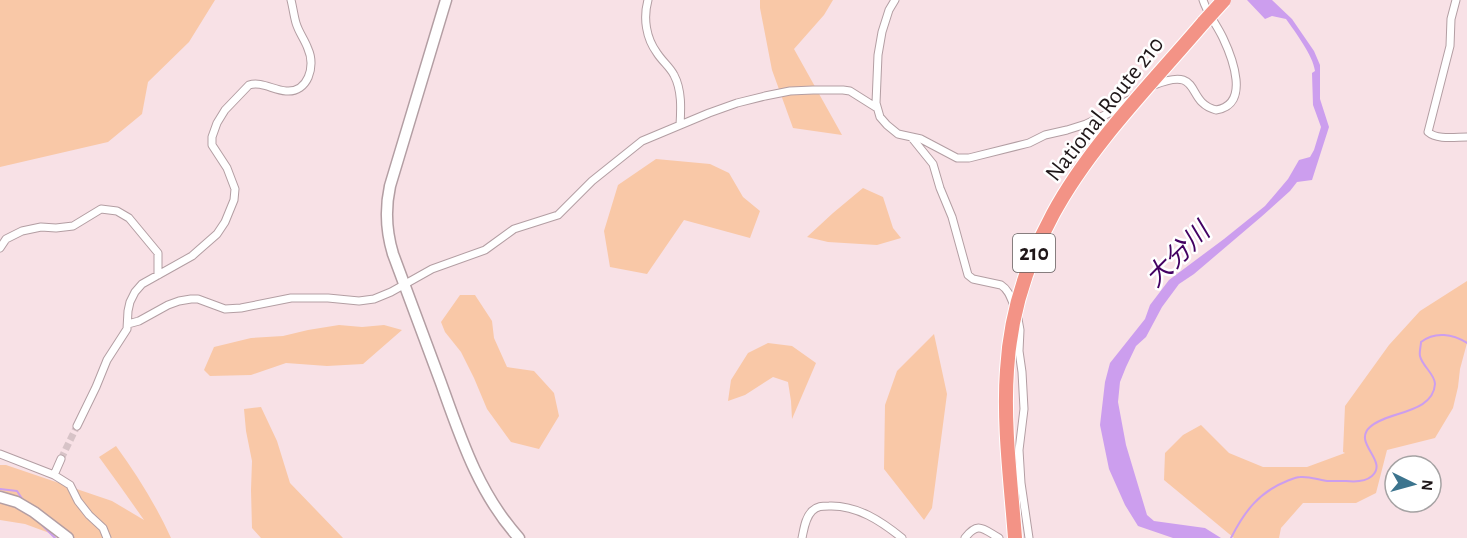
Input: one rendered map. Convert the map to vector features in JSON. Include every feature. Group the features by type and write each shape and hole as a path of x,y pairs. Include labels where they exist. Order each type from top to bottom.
{"highway":[{"name":"National Route 210","path":"1015,538 1006,383 1016,311 1028,270 1052,215 1096,149 1224,0"}],"street":[{"path":"77,426 106,360 126,332 128,311 135,292 142,284 188,259 217,234 225,222 235,195 227,168 212,143 212,137 225,110 252,84 291,91 308,80 310,56 296,22 291,0"},
{"path":"446,0 394,171 387,204 388,237 470,461 499,513 519,538"},
{"path":"648,0 645,24 655,50 672,71 677,82 681,105 680,125"},
{"path":"895,0 889,10 878,55 876,108 880,117 898,134 926,141 957,158 985,155 1093,121 1117,109 1148,87 1168,80 1184,80 1208,107 1216,111 1225,108 1235,96 1237,89 1235,72 1229,52 1203,0"},
{"path":"1456,0 1451,19 1450,46 1428,132 1431,135 1444,137 1467,137"},
{"path":"128,324 139,321 168,305 191,299 198,299 225,309 291,298 367,300 382,296 432,269 485,250 514,229 558,215 592,182 642,141 709,113 737,103 790,91 850,91 876,108"},
{"path":"912,138 933,164 952,217 966,273 973,279 1004,287 1016,311 1020,328 1019,351 1023,409 1019,450 1029,538"},
{"path":"0,248 6,239 22,231 41,227 73,226 101,209 117,211 129,218 158,253 158,275"},
{"path":"0,454 54,475 70,484 78,501 103,528 108,538"},
{"path":"54,475 61,459"},
{"path":"0,497 17,502 34,512 68,538"},
{"path":"802,538 808,516 818,506 838,506 856,510 872,517 902,538"},
{"path":"964,538 970,531 977,528 982,528 999,538"}],"shaded area":[{"path":"0,0 215,0 189,42 148,82 142,114 108,142 0,167"},
{"path":"760,0 833,0 824,15 794,49 842,135 793,128 772,70"},
{"path":"1247,0 1272,0 1292,19 1314,51 1320,65 1320,99 1329,127 1312,180 1297,182 1261,217 1179,284 1162,307 1146,337 1136,346 1120,382 1118,402 1126,445 1147,515 1154,521 1205,528 1221,538 1173,538 1138,526 1125,505 1109,469 1100,425 1105,382 1110,363 1145,319 1150,305 1169,280 1265,206 1288,179 1299,160 1310,157 1321,127 1313,105 1314,65 1299,37 1286,19 1272,16 1265,19"},
{"path":"656,159 710,164 729,173 743,197 760,211 750,238 684,220 647,274 610,267 604,231 618,185"},
{"path":"863,188 883,197 893,228 901,238 877,245 828,242 807,237 833,213"},
{"path":"1467,281 1467,343 1453,408 1435,438 1387,450 1386,454 1383,454 1383,466 1376,493 1356,503 1303,503 1281,528 1279,538 1234,538 1164,480 1165,453 1183,435 1201,425 1229,453 1263,467 1307,467 1345,453 1343,452 1345,406 1389,345 1420,311"},
{"path":"460,295 475,295 492,321 494,338 507,367 534,371 554,393 559,416 539,449 511,442 487,409 461,352 445,332 441,322"},
{"path":"339,325 362,327 384,325 402,330 363,364 327,366 286,363 251,375 210,376 204,370 214,347 251,338 283,336"},
{"path":"934,334 947,394 932,508 924,520 884,469 885,405 897,371"},
{"path":"768,343 792,346 816,363 792,419 788,382 773,377 745,395 728,401 731,380 748,353"},
{"path":"261,407 277,441 290,483 343,538 261,538 252,528 252,461 244,409"},
{"path":"116,446 146,490 171,538 63,538 25,524 0,520 0,465 6,465 112,501 144,520 99,457"}],"waterway":[{"path":"1231,538 1253,504 1268,491 1287,481 1297,477 1327,481 1356,481 1372,476 1376,470 1376,464 1365,439 1370,427 1418,407 1432,394 1435,384 1431,373 1421,360 1421,342 1432,336 1444,335 1467,343"},
{"path":"0,489 17,491 23,500"},
{"path":"38,521 55,538"}],"tunnel":[{"path":"61,459 77,426"}],"water label":[{"name":"大分川","path":"1178,255"}]}
